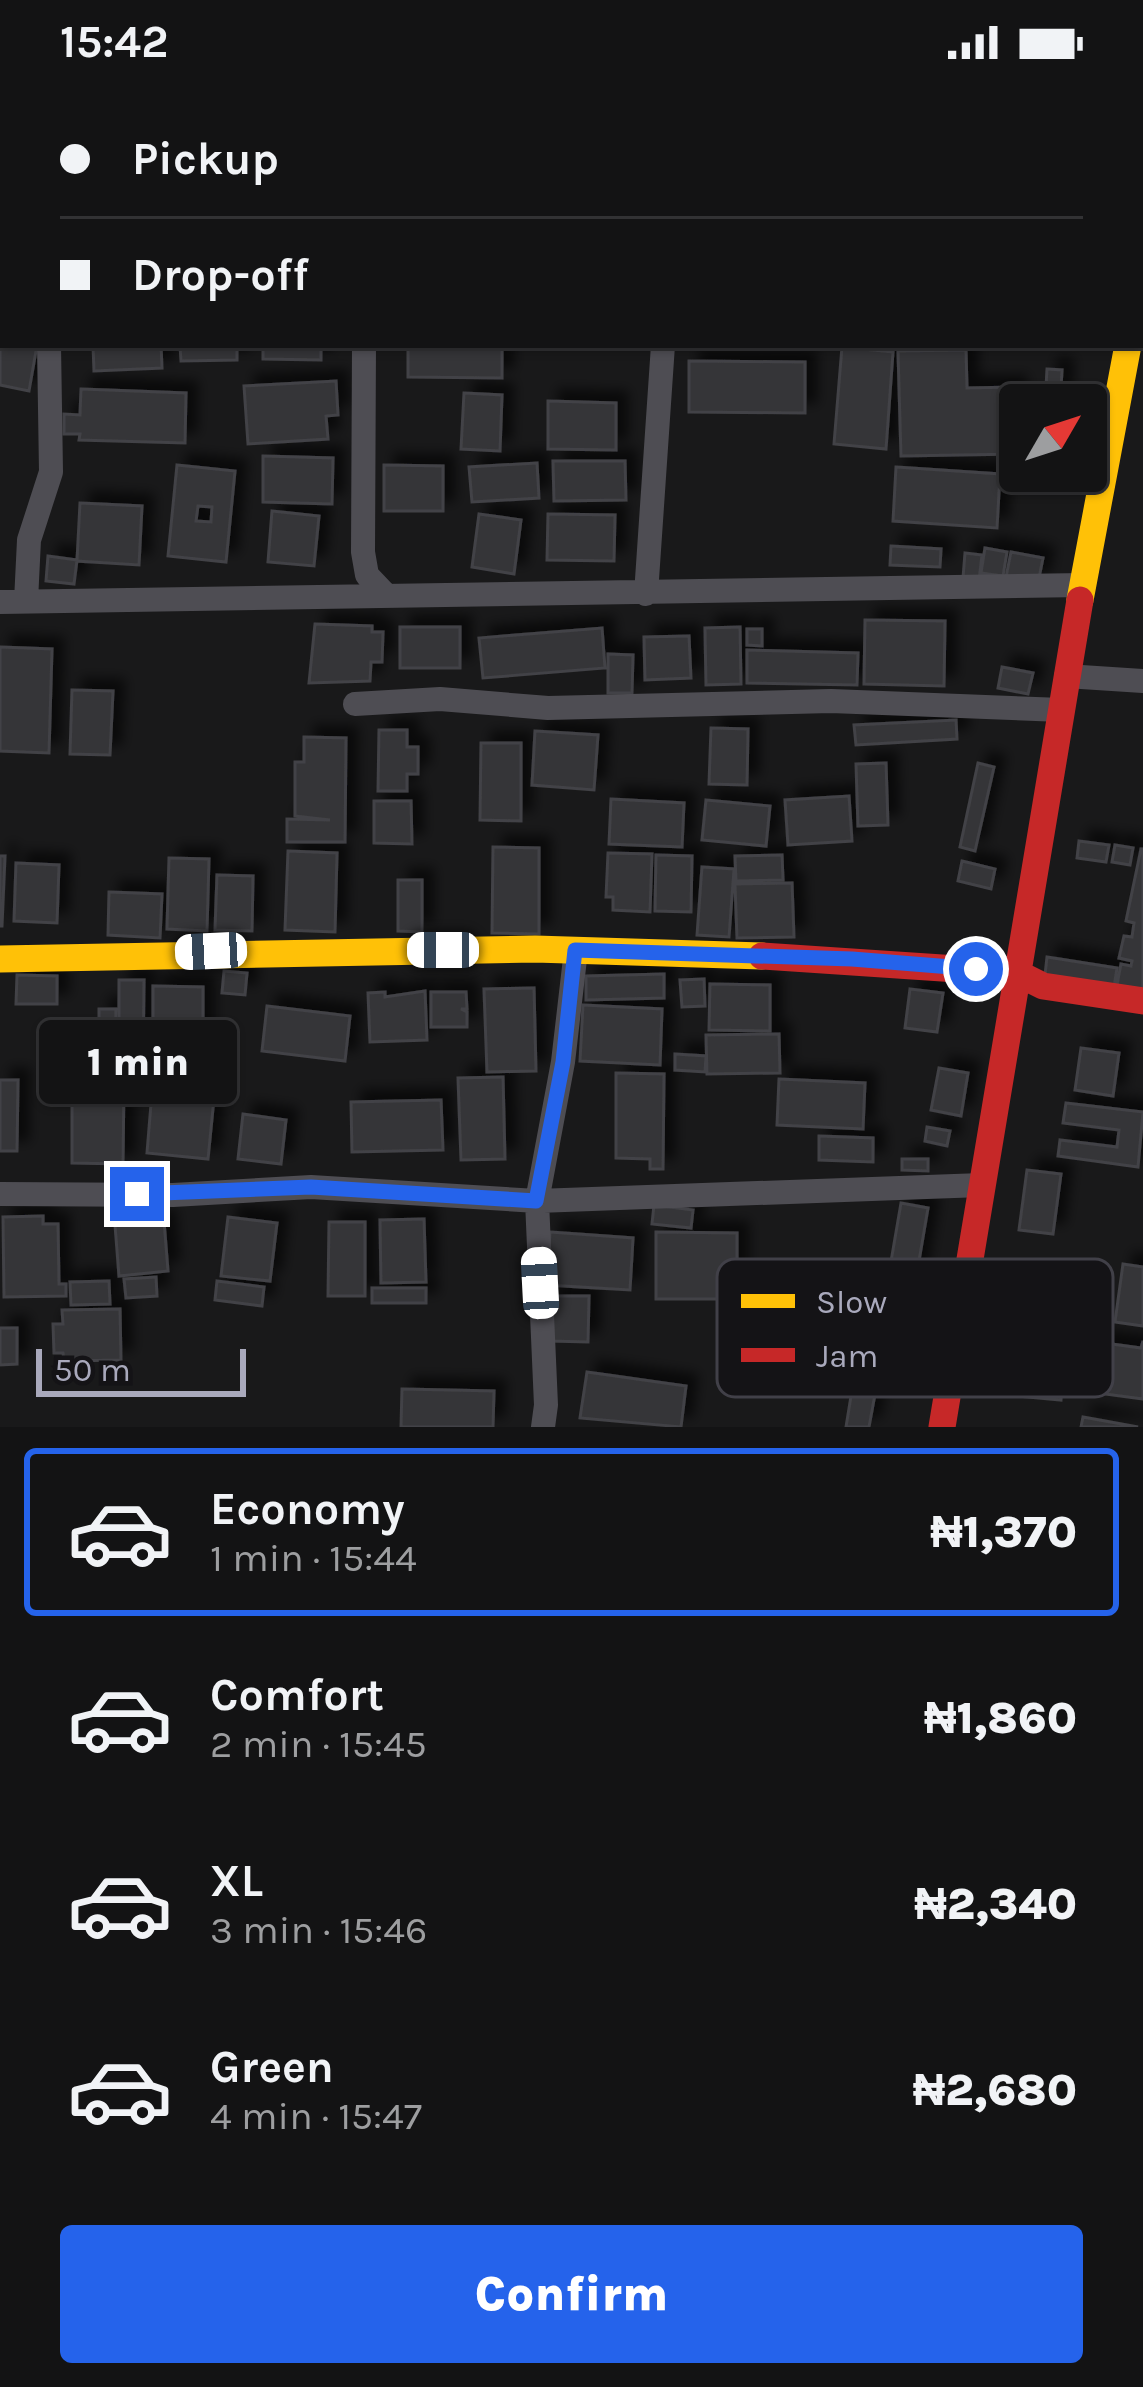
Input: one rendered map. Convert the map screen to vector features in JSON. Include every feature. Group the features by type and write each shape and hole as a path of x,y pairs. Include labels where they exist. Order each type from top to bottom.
{"street":[{"path":"49,348 51,472 13,602 1084,585"},
{"path":"364,348 363,552 367,575 385,594"},
{"path":"646,594 663,348"},
{"path":"970,1259 1066,676 1126,348"},
{"path":"1066,676 1143,681"},
{"path":"356,704 440,699 548,708 831,701 1062,710"},
{"path":"542,1427 546,1406 536,1201 563,1062 575,950"},
{"path":"0,959 211,951 575,950 852,959 1017,973 1043,986 1143,1001"},
{"path":"0,1194 173,1195 311,1187 536,1201 982,1185"},
{"path":"942,1427 947,1397"}],"building":[{"path":"0,348 36,348 29,391 0,385"},
{"path":"93,348 161,348 162,368 94,371"},
{"path":"180,348 237,348 237,360 181,361"},
{"path":"263,348 321,348 321,360 263,359"},
{"path":"408,348 502,348 502,378 408,377"},
{"path":"842,348 893,352 886,449 834,444"},
{"path":"966,350 967,388 999,387 999,454 901,456 898,351"},
{"path":"689,361 805,362 805,413 689,412"},
{"path":"1047,369 1062,370 1061,384 1046,384"},
{"path":"336,381 338,415 326,416 328,439 248,444 244,386"},
{"path":"81,389 186,393 185,443 79,440 80,434 64,434 64,414 80,415"},
{"path":"464,393 502,395 500,451 461,449"},
{"path":"548,401 616,403 616,450 548,449"},
{"path":"263,456 333,458 332,504 263,502"},
{"path":"553,461 625,461 626,500 554,501"},
{"path":"537,463 539,498 472,502 469,467"},
{"path":"177,465 235,471 226,562 168,556","holes":["198,506 212,507 211,522 196,521"]},
{"path":"384,465 443,466 443,511 384,511"},
{"path":"896,467 999,474 997,528 893,521"},
{"path":"80,503 142,506 139,565 77,561"},
{"path":"272,511 319,516 314,566 268,562"},
{"path":"479,514 521,520 514,574 472,567"},
{"path":"548,514 615,515 614,561 547,560"},
{"path":"891,546 941,549 940,567 890,565"},
{"path":"985,548 1007,552 1003,576 981,573"},
{"path":"1011,552 1043,558 1038,583 1006,577"},
{"path":"965,553 982,555 979,580 963,578"},
{"path":"48,556 77,560 74,584 46,581"},
{"path":"865,620 945,621 944,686 864,684"},
{"path":"315,624 372,626 372,632 383,632 382,662 371,662 370,681 309,683"},
{"path":"400,627 460,627 460,668 400,668"},
{"path":"740,627 741,684 706,685 705,628"},
{"path":"602,628 605,668 483,678 479,638"},
{"path":"747,629 762,629 762,646 747,645"},
{"path":"689,636 691,678 645,680 644,637"},
{"path":"0,647 52,649 49,753 0,751"},
{"path":"747,650 858,653 857,685 747,683"},
{"path":"608,654 633,655 632,693 608,693"},
{"path":"1002,667 1033,673 1028,694 998,688"},
{"path":"72,690 113,691 110,755 70,754"},
{"path":"956,720 957,739 856,745 854,725"},
{"path":"711,728 748,729 747,785 709,784"},
{"path":"379,730 407,730 407,747 418,747 418,774 407,774 407,791 378,791"},
{"path":"535,731 598,735 594,790 532,785"},
{"path":"304,737 346,738 345,842 287,842 287,819 330,820 295,816 295,762 304,762"},
{"path":"481,743 521,743 521,821 480,820"},
{"path":"886,763 888,825 858,826 856,764"},
{"path":"978,763 994,767 975,851 960,847"},
{"path":"849,796 852,841 788,845 785,800"},
{"path":"611,799 684,803 682,847 609,844"},
{"path":"706,800 770,806 766,846 702,840"},
{"path":"374,801 411,801 412,844 374,843"},
{"path":"1079,841 1109,845 1106,862 1077,858"},
{"path":"1115,845 1133,848 1130,865 1112,862"},
{"path":"493,847 539,848 539,934 492,933"},
{"path":"1141,849 1143,991 1117,985 1121,964 1131,966 1132,961 1119,958 1124,936 1132,937 1134,923 1126,921"},
{"path":"288,851 337,853 335,932 285,930"},
{"path":"608,853 652,854 650,912 613,910 613,897 606,897"},
{"path":"656,855 692,856 691,912 655,911"},
{"path":"782,855 783,880 736,881 735,856"},
{"path":"0,856 5,856 2,926 0,926"},
{"path":"169,858 209,859 207,931 167,929"},
{"path":"962,861 995,869 991,889 958,881"},
{"path":"16,863 59,865 57,923 14,921"},
{"path":"702,867 734,869 729,937 697,935"},
{"path":"217,875 253,876 252,931 215,930"},
{"path":"398,880 422,880 422,932 398,931"},
{"path":"792,883 794,937 737,938 735,884"},
{"path":"109,892 162,894 160,938 108,935"},
{"path":"1047,957 1117,968 1114,987 1045,975"},
{"path":"224,971 247,973 245,995 222,993"},
{"path":"664,974 664,998 586,1000 586,976"},
{"path":"17,975 57,976 57,1004 16,1004"},
{"path":"704,979 705,1006 682,1007 680,980"},
{"path":"119,980 144,980 143,1071 130,1071 130,1076 119,1076"},
{"path":"710,984 770,985 770,1031 709,1030"},
{"path":"153,986 203,987 203,1066 153,1065"},
{"path":"534,988 536,1071 487,1072 484,989"},
{"path":"910,989 943,993 937,1032 905,1028"},
{"path":"425,991 427,1040 370,1042 368,993 385,992 385,997"},
{"path":"431,992 466,992 467,1009 461,1009 467,1012 467,1027 431,1027"},
{"path":"583,1005 662,1009 660,1065 580,1061"},
{"path":"267,1006 350,1016 345,1061 262,1051"},
{"path":"99,1009 116,1009 115,1049 99,1049"},
{"path":"779,1034 780,1073 707,1074 706,1035"},
{"path":"1081,1048 1119,1053 1113,1096 1075,1090"},
{"path":"675,1054 706,1056 705,1072 675,1070"},
{"path":"939,1068 968,1073 961,1116 931,1110"},
{"path":"616,1073 664,1074 663,1169 650,1169 650,1159 616,1158"},
{"path":"503,1077 505,1159 461,1160 458,1078"},
{"path":"72,1079 124,1080 123,1164 72,1163"},
{"path":"779,1079 865,1083 863,1129 777,1125"},
{"path":"0,1080 18,1080 17,1151 0,1151"},
{"path":"152,1092 214,1098 208,1159 147,1153"},
{"path":"441,1100 443,1150 352,1152 351,1102"},
{"path":"1066,1103 1143,1112 1138,1167 1058,1156 1060,1140 1117,1147 1119,1130 1063,1123"},
{"path":"243,1114 286,1120 281,1164 238,1159"},
{"path":"927,1127 950,1131 947,1146 925,1141"},
{"path":"819,1136 873,1138 873,1162 819,1160"},
{"path":"902,1159 928,1159 928,1171 902,1170"},
{"path":"1027,1170 1061,1174 1053,1234 1019,1230"},
{"path":"901,1203 928,1208 919,1259 891,1259"},
{"path":"654,1205 693,1210 691,1228 652,1224"},
{"path":"43,1216 43,1224 58,1224 59,1284 66,1284 66,1296 4,1297 3,1217"},
{"path":"228,1217 277,1223 270,1281 221,1276"},
{"path":"424,1219 426,1282 381,1283 380,1220"},
{"path":"164,1221 168,1271 119,1276 115,1225"},
{"path":"329,1222 365,1222 365,1296 328,1296"},
{"path":"550,1232 633,1238 630,1290 547,1285"},
{"path":"656,1232 737,1233 737,1259 717,1259 717,1299 656,1299"},
{"path":"1123,1264 1143,1267 1143,1326 1115,1322"},
{"path":"156,1277 157,1296 126,1298 124,1279"},
{"path":"109,1281 110,1304 71,1305 70,1282"},
{"path":"217,1281 264,1287 262,1306 215,1300"},
{"path":"372,1288 426,1288 426,1303 372,1303"},
{"path":"550,1296 589,1296 588,1342 550,1341"},
{"path":"120,1309 121,1360 64,1361 63,1353 54,1353 53,1324 63,1324 62,1310"},
{"path":"0,1328 17,1328 17,1364 0,1365"},
{"path":"1143,1341 1143,1399 1113,1395 1113,1344 1141,1348"},
{"path":"587,1372 686,1386 681,1427 580,1418"},
{"path":"402,1389 494,1391 493,1427 401,1427"},
{"path":"851,1397 874,1397 869,1427 846,1427"},
{"path":"1083,1417 1138,1427 1081,1427"}],"traffic: slow":[{"path":"1080,600 1127,348"},
{"path":"0,959 535,949 762,956"}],"traffic: jam":[{"path":"970,1259 1080,600"},
{"path":"762,956 1017,973 1043,986 1143,1001"},
{"path":"942,1427 947,1397"}],"route":[{"path":"137,1194 311,1187 536,1201 563,1062 575,950 852,959 976,969"}]}
